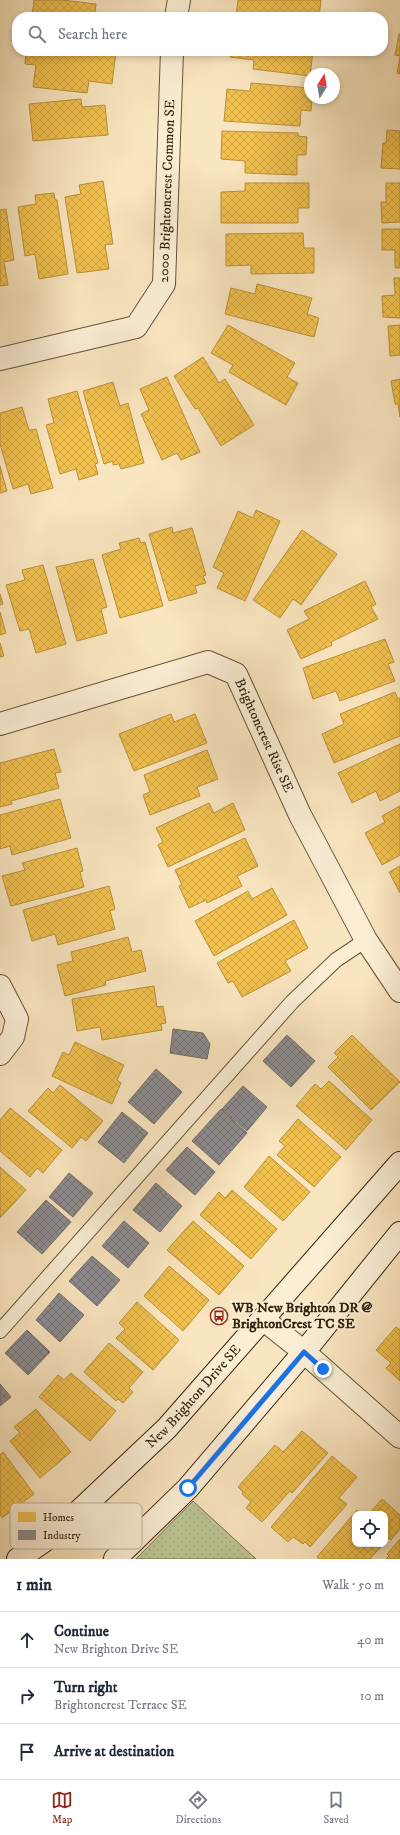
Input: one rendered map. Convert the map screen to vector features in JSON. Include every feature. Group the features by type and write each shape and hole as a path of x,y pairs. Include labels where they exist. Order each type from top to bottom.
{"street":[{"path":"177,12 179,0"},
{"name":"2000 Brightoncrest Common SE","path":"0,358 136,327 164,284 172,56"},
{"name":"Brightoncrest Rise SE","path":"0,724 208,662 236,674 300,814 366,940 400,991"},
{"path":"0,986 17,1019 13,1037 0,1054"},
{"name":"New Brighton Drive SE","path":"88,1503 167,1428 264,1320 400,1163"},
{"path":"142,1533 188,1488 304,1352 400,1233"},
{"path":"264,1320 304,1352 400,1437"},
{"name":"New Brighton Drive SE","path":"18,1559 32,1549"},
{"path":"115,1559 125,1549"}],"lane":[{"path":"0,1331 292,1002 336,960 366,940"}],"green space":[{"path":"193,1501 256,1559 136,1559"}],"building: Homes":[{"path":"34,0 63,0 96,4 95,12 33,12"},
{"path":"238,0 321,0 320,12 236,12"},
{"path":"400,34 400,56 395,55"},
{"path":"26,56 116,56 112,84 89,81 87,93 33,87 36,65 25,64"},
{"path":"312,56 311,68 304,68 304,75 253,69 254,60 230,57"},
{"path":"400,57 400,74 397,73"},
{"path":"251,83 304,87 304,104 312,104 311,111 301,110 300,126 224,121 227,89 250,91"},
{"path":"81,99 82,107 105,105 108,135 33,141 29,104"},
{"path":"387,130 400,131 400,169 381,168 383,143 386,143"},
{"path":"222,131 298,133 298,136 307,137 306,155 297,155 297,175 245,173 245,161 221,159"},
{"path":"103,181 113,244 105,245 109,269 77,273 65,197 81,194 79,185"},
{"path":"245,183 309,183 309,208 298,208 298,223 221,223 221,192 245,191"},
{"path":"386,183 400,183 400,222 382,223 381,202 386,202"},
{"path":"54,193 55,200 57,200 68,274 39,279 35,254 25,256 18,207 36,204 35,195"},
{"path":"6,209 14,260 4,262 8,285 0,286 0,210"},
{"path":"382,229 400,229 400,268 395,268 395,250 382,250"},
{"path":"303,233 304,248 314,248 314,273 251,274 251,265 226,266 226,234"},
{"path":"394,278 400,278 400,318 383,317 382,296 395,295"},
{"path":"257,284 312,298 307,314 319,318 314,337 225,314 231,288 255,294"},
{"path":"228,325 295,363 287,377 298,383 286,405 229,372 233,365 211,353"},
{"path":"400,325 400,355 390,356 388,326"},
{"path":"203,357 219,383 225,379 254,425 221,446 198,408 195,409 174,376"},
{"path":"167,377 200,452 181,460 177,453 162,460 141,414 149,410 140,389"},
{"path":"400,379 400,417 398,404 395,404 391,381"},
{"path":"113,382 120,406 128,403 144,463 121,469 119,464 113,465 113,461 104,464 83,391"},
{"path":"77,391 98,463 95,464 98,474 79,480 76,469 60,474 46,425 54,423 48,399"},
{"path":"22,407 29,430 36,429 53,488 31,494 28,484 13,489 0,444 0,413"},
{"path":"0,466 7,491 0,493"},
{"path":"256,510 280,521 245,601 217,588 224,573 213,567 238,511 253,518"},
{"path":"172,527 173,533 192,528 206,575 203,576 206,583 195,586 197,593 169,601 149,534"},
{"path":"302,530 337,554 301,605 293,599 280,618 253,600"},
{"path":"139,538 141,543 145,542 163,606 120,618 102,555 121,549 119,543"},
{"path":"93,559 107,607 101,609 107,633 77,641 56,567"},
{"path":"43,565 66,644 36,653 29,629 20,631 6,585 25,580 22,570"},
{"path":"365,581 376,604 371,607 378,619 331,642 332,645 301,659 287,630 309,619 304,611"},
{"path":"0,594 3,604 0,605"},
{"path":"0,612 6,633 0,635"},
{"path":"385,639 394,662 388,664 395,681 340,701 336,691 313,699 303,668"},
{"path":"0,643 4,656 0,657"},
{"path":"395,692 398,699 400,698 400,736 334,763 322,734 344,724 340,714"},
{"path":"171,714 174,722 195,714 207,743 134,771 119,734"},
{"path":"400,744 400,791 380,801 376,791 352,803 338,773"},
{"path":"54,749 61,772 55,773 59,788 11,801 12,804 0,807 0,763"},
{"path":"207,750 218,779 197,787 200,796 150,815 143,795 150,792 144,775"},
{"path":"60,799 71,838 12,855 10,846 0,849 0,815"},
{"path":"209,803 214,813 233,803 245,830 168,867 158,845 163,842 156,828"},
{"path":"400,806 400,855 382,865 365,833 385,822 382,816"},
{"path":"245,838 258,866 237,876 242,886 207,903 206,900 189,908 179,886 182,885 175,870"},
{"path":"77,848 83,871 80,872 84,887 11,906 2,876 25,870 22,863"},
{"path":"400,866 400,893 389,872"},
{"path":"109,886 115,909 110,911 115,929 58,945 55,934 32,941 23,910"},
{"path":"272,888 287,915 214,956 195,921 248,891 252,899"},
{"path":"294,920 308,948 285,961 291,971 242,997 233,981 228,983 217,963"},
{"path":"128,937 132,952 141,950 146,971 105,981 106,985 65,996 57,965 73,961 71,952"},
{"path":"154,986 157,1007 163,1006 166,1023 161,1024 162,1030 102,1040 100,1027 77,1031 72,999"},
{"path":"352,1035 400,1082 371,1110 328,1067 338,1057 334,1053"},
{"path":"75,1042 124,1065 117,1080 121,1083 112,1104 52,1076 63,1052 69,1055"},
{"path":"329,1081 372,1120 346,1150 296,1106 315,1084 321,1089"},
{"path":"60,1085 103,1121 86,1141 81,1137 72,1148 28,1111 48,1088 53,1093"},
{"path":"10,1108 62,1150 43,1173 37,1168 30,1177 0,1151 0,1120"},
{"path":"298,1119 341,1157 314,1187 277,1155 285,1146 279,1141"},
{"path":"269,1156 310,1192 283,1221 244,1187"},
{"path":"0,1167 26,1190 0,1218"},
{"path":"232,1190 277,1229 251,1259 200,1215 219,1192 225,1198"},
{"path":"193,1221 244,1266 219,1295 167,1250"},
{"path":"169,1266 209,1300 183,1331 144,1296"},
{"path":"137,1302 179,1340 153,1370 116,1338 125,1329 119,1323"},
{"path":"396,1327 400,1330 400,1381 386,1368 391,1363 376,1350"},
{"path":"109,1343 143,1372 129,1388 133,1392 123,1403 118,1399 116,1401 84,1372"},
{"path":"71,1373 116,1411 90,1441 39,1397 58,1375 64,1380"},
{"path":"36,1409 71,1452 40,1478 10,1441 20,1433 14,1427"},
{"path":"302,1431 328,1453 292,1493 290,1491 262,1522 246,1508 251,1502 242,1494 243,1492 238,1487 275,1445 283,1452"},
{"path":"3,1452 34,1494 22,1503 10,1503 10,1512 2,1518 0,1514 0,1455"},
{"path":"332,1456 357,1477 339,1498 347,1504 310,1547 305,1542 303,1544 293,1537 288,1542 271,1527"},
{"path":"382,1499 400,1515 400,1529 391,1540 389,1538 388,1539 388,1511 372,1511"},
{"path":"352,1516 352,1547 380,1547 370,1559 320,1559 317,1557"},
{"path":"400,1539 400,1559 386,1559 389,1556 387,1554"}],"building: Industry":[{"path":"173,1029 203,1033 210,1044 207,1059 170,1053"},
{"path":"287,1035 315,1061 291,1087 263,1061"},
{"path":"156,1069 182,1092 154,1124 128,1102"},
{"path":"243,1086 267,1107 247,1131 222,1109"},
{"path":"221,1109 247,1133 219,1165 192,1141"},
{"path":"122,1112 148,1133 124,1163 98,1142"},
{"path":"187,1147 215,1172 195,1195 166,1170"},
{"path":"69,1173 93,1193 73,1217 49,1197"},
{"path":"156,1183 182,1206 160,1232 133,1210"},
{"path":"46,1200 71,1222 42,1254 17,1232"},
{"path":"124,1221 149,1243 128,1268 102,1246"},
{"path":"92,1256 120,1280 97,1306 69,1281"},
{"path":"59,1293 84,1315 60,1342 36,1320"},
{"path":"27,1330 50,1352 28,1375 5,1353"},
{"path":"0,1384 11,1397 0,1406"}],"place":[{"name":"WB New Brighton DR @ BrightonCrest TC SE","path":"219,1316"}],"route":[{"path":"188,1488 304,1352 323,1369"}]}
